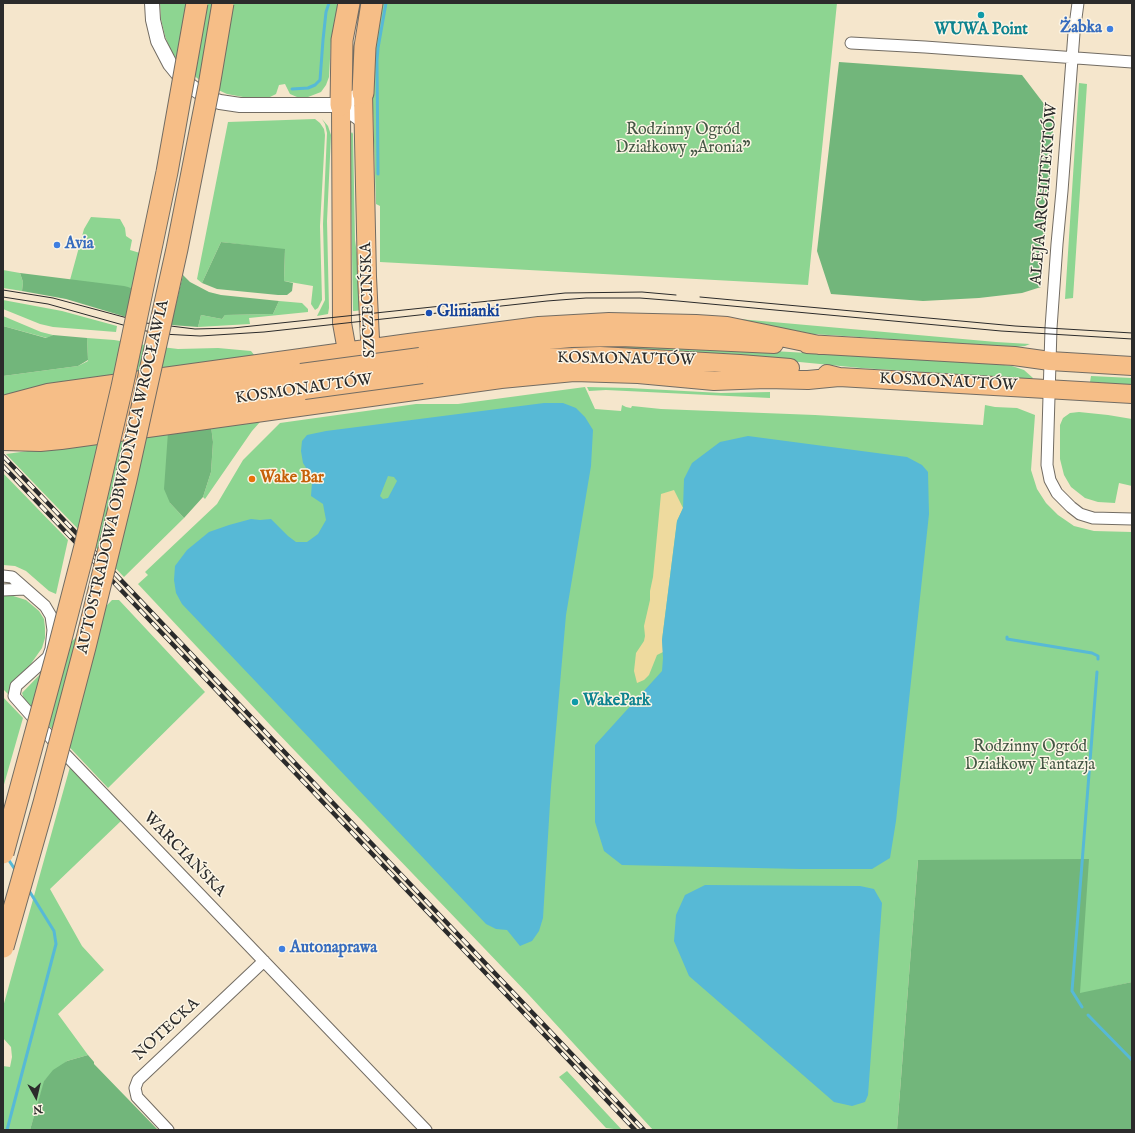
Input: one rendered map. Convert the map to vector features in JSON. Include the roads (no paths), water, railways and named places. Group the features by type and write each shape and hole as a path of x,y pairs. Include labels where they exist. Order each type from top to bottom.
{"highway":[{"name":"AUTOSTRADOWA OBWODNICA WROCŁAWIA","path":"3,853 85,546 122,387 167,172 197,3"},
{"name":"AUTOSTRADOWA OBWODNICA WROCŁAWIA","path":"3,947 44,803 126,480 178,241 209,86 223,3"},
{"path":"340,105 342,40 349,3"},
{"path":"363,93 365,47 372,3"}],"main road":[{"name":"SZCZECIŃSKA","path":"363,93 367,277 372,370 363,398"},
{"name":"SZCZECIŃSKA","path":"340,105 342,323 352,373 363,398"},
{"path":"3,405 48,393 539,326 609,322 657,322 727,326 819,344"},
{"path":"319,356 342,323"},
{"name":"KOSMONAUTÓW","path":"3,432 302,382 421,365 526,342 572,338 620,337 772,344 819,344 1014,356 1050,361 1132,366"},
{"name":"KOSMONAUTÓW","path":"421,365 600,356 762,366 803,370 839,377 1132,394"},
{"path":"3,441 40,442 61,440 501,379 574,372 638,374 714,381 766,379 808,380 839,377"},
{"name":"KOSMONAUTÓW","path":"3,415 302,382"}],"street":[{"path":"152,3 153,20 158,41 170,64 183,80 210,98 220,102 240,105 340,105 363,93"},
{"name":"ALEJA ARCHITEKTÓW","path":"1078,3 1056,252 1050,361 1047,465 1050,480 1057,493 1080,514 1093,518 1132,519"},
{"path":"851,43 925,46 1132,62"},
{"path":"340,105 363,121"},
{"name":"WARCIAŃSKA","path":"3,576 12,577 45,606 50,616 53,630 51,649 48,657 16,686 14,696 65,754 426,1130"},
{"path":"3,590 25,589"},
{"name":"NOTECKA","path":"168,1130 137,1097 135,1088 138,1080 264,961"}],"water":[{"path":"544,403 563,403 576,408 585,417 593,430 591,466 566,615 551,787 543,918 539,931 532,941 520,946 507,930 496,929 486,924 182,604 176,593 174,580 175,566 187,550 209,532 251,519 271,519 296,542 307,542 318,534 326,520 323,504 311,496 312,482 303,463 301,451 302,441 307,435 326,431","holes":["388,476 394,477 397,481 388,498 383,499 380,496"]},
{"path":"748,436 907,457 922,465 928,472 929,514 896,821 890,858 872,869 622,865 604,851 595,822 595,745 662,671 662,640 677,521 683,508 684,479 692,463 720,442"},
{"path":"705,885 860,886 874,889 882,903 868,1095 865,1102 852,1106 834,1102 689,976 674,941 676,915 685,895"}],"waterway":[{"path":"292,89 308,88 315,85 320,80 326,12 329,3"},
{"path":"378,174 377,60 386,3"},
{"path":"1007,637 1007,639 1092,653 1098,656 1098,659"},
{"path":"1082,1007 1072,991 1097,672"},
{"path":"8,859 16,871"},
{"path":"7,1130 56,944 54,931 28,889"},
{"path":"1088,1015 1132,1060"}],"tram line":[{"path":"3,290 53,298 146,323 195,329 233,328 565,293 642,292 676,295"},
{"path":"3,297 48,304 141,330 162,334 200,336 264,332 547,301 586,298 640,298 1001,331 1132,339"},
{"path":"700,297 1015,326 1132,333"}],"railway":[{"path":"3,456 644,1130"},
{"path":"3,466 635,1130"}],"place":[{"name":"WUWA Point","path":"981,15"},
{"name":"Żabka","path":"1110,29"},
{"name":"Avia","path":"57,245"},
{"name":"Glinianki","path":"429,313"},
{"name":"Wake Bar","path":"252,479"},
{"name":"WakePark","path":"575,702"},
{"name":"Autonaprawa","path":"282,949"}],"park label":[{"name":"Rodzinny Ogród Działkowy „Aronia”","path":"683,140"},
{"name":"Rodzinny Ogród Działkowy Fantazja","path":"1030,757"}]}
